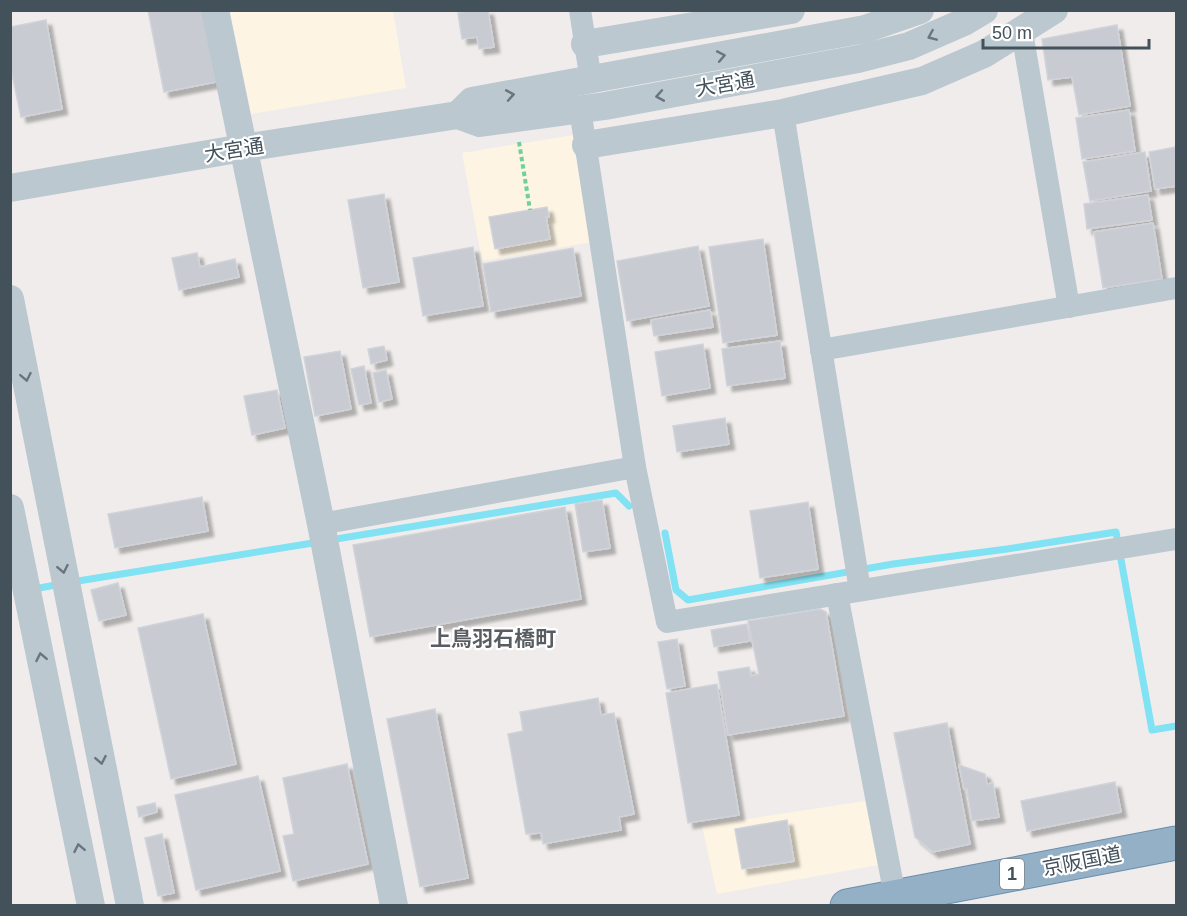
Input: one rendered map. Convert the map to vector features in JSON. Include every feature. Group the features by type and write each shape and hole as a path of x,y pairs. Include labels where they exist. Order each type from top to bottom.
{"highway":[{"name":"京阪国道","path":"847,906 1176,843"}],"street":[{"path":"215,10 321,524 394,906"},
{"path":"580,10 591,81"},
{"name":"大宮通","path":"458,115 472,101 866,29 920,10"},
{"name":"大宮通","path":"10,188 243,148 458,115 480,123 580,109 858,59 909,46 964,22 984,10"},
{"path":"586,145 783,113 922,81 984,54 1054,10"},
{"path":"585,44 783,11"},
{"path":"1022,32 1069,307"},
{"path":"580,109 635,467 667,622 1176,539"},
{"path":"783,113 860,590"},
{"path":"821,350 1176,288"},
{"path":"10,299 130,906"},
{"path":"321,524 635,467"},
{"path":"10,508 17,574 91,906"},
{"path":"837,594 895,896"}],"path":[{"path":"519,143 530,210"}],"shaded area":[{"path":"230,11 393,11 406,88 251,114"},
{"path":"574,135 592,242 482,261 462,153"},
{"path":"865,801 878,865 717,894 702,826"}],"building":[{"path":"148,10 202,10 216,82 164,92"},
{"path":"488,10 494,47 479,49 477,37 462,39 458,13"},
{"path":"46,20 62,109 21,117 10,65 10,27"},
{"path":"1117,25 1130,106 1079,115 1072,77 1048,80 1042,39"},
{"path":"1129,110 1135,151 1082,159 1076,118"},
{"path":"1176,147 1176,186 1155,189 1149,152"},
{"path":"1145,152 1151,191 1090,201 1083,162"},
{"path":"384,194 399,282 363,288 348,200"},
{"path":"1148,195 1152,220 1087,229 1084,204"},
{"path":"547,207 549,217 546,217 550,239 495,249 489,217"},
{"path":"1153,223 1162,279 1103,288 1094,232"},
{"path":"763,239 777,335 723,343 709,247"},
{"path":"698,246 709,306 627,321 617,261"},
{"path":"473,247 483,306 423,316 413,258"},
{"path":"573,248 581,296 491,312 483,264"},
{"path":"197,253 200,267 235,259 239,277 179,290 172,258"},
{"path":"710,310 713,327 654,336 651,320"},
{"path":"780,341 785,378 727,386 722,349"},
{"path":"703,344 710,388 662,396 655,352"},
{"path":"384,346 387,360 371,364 368,349"},
{"path":"340,351 351,409 315,416 304,357"},
{"path":"364,366 371,403 359,405 351,369"},
{"path":"386,370 392,399 379,402 373,373"},
{"path":"277,390 285,428 252,435 244,396"},
{"path":"725,418 729,444 677,452 673,426"},
{"path":"202,497 208,531 115,548 108,514"},
{"path":"602,500 610,548 583,552 575,504"},
{"path":"808,502 818,569 760,578 750,511"},
{"path":"565,507 581,599 370,637 353,545"},
{"path":"118,583 126,615 99,621 91,590"},
{"path":"820,609 826,612 844,716 728,735 718,672 749,667 751,676 759,674 748,621"},
{"path":"203,614 236,764 171,779 138,628"},
{"path":"747,624 750,641 714,647 711,630"},
{"path":"677,639 685,686 667,689 658,642"},
{"path":"717,684 739,815 688,823 666,693"},
{"path":"598,698 601,715 614,713 634,814 619,817 621,830 543,844 541,833 526,834 508,734 523,731 520,712"},
{"path":"435,709 468,878 420,887 387,719"},
{"path":"947,723 970,844 933,852 915,837 894,733"},
{"path":"347,764 368,864 293,881 283,836 294,834 283,778"},
{"path":"959,765 985,774 987,784 993,783 999,817 972,821 967,789 964,789"},
{"path":"258,776 280,871 196,890 175,795"},
{"path":"1115,782 1121,812 1027,831 1021,801"},
{"path":"155,803 157,812 139,817 137,807"},
{"path":"787,820 794,861 742,869 735,829"},
{"path":"162,834 174,893 158,896 145,838"}],"waterway":[{"path":"330,540 616,493 629,506"},
{"path":"665,533 676,590 688,600 893,564 1116,532 1152,730 1176,726"},
{"path":"72,582 319,542"},
{"path":"34,589 61,584"}],"district":[{"name":"上鳥羽石橋町","path":"493,639"}]}
